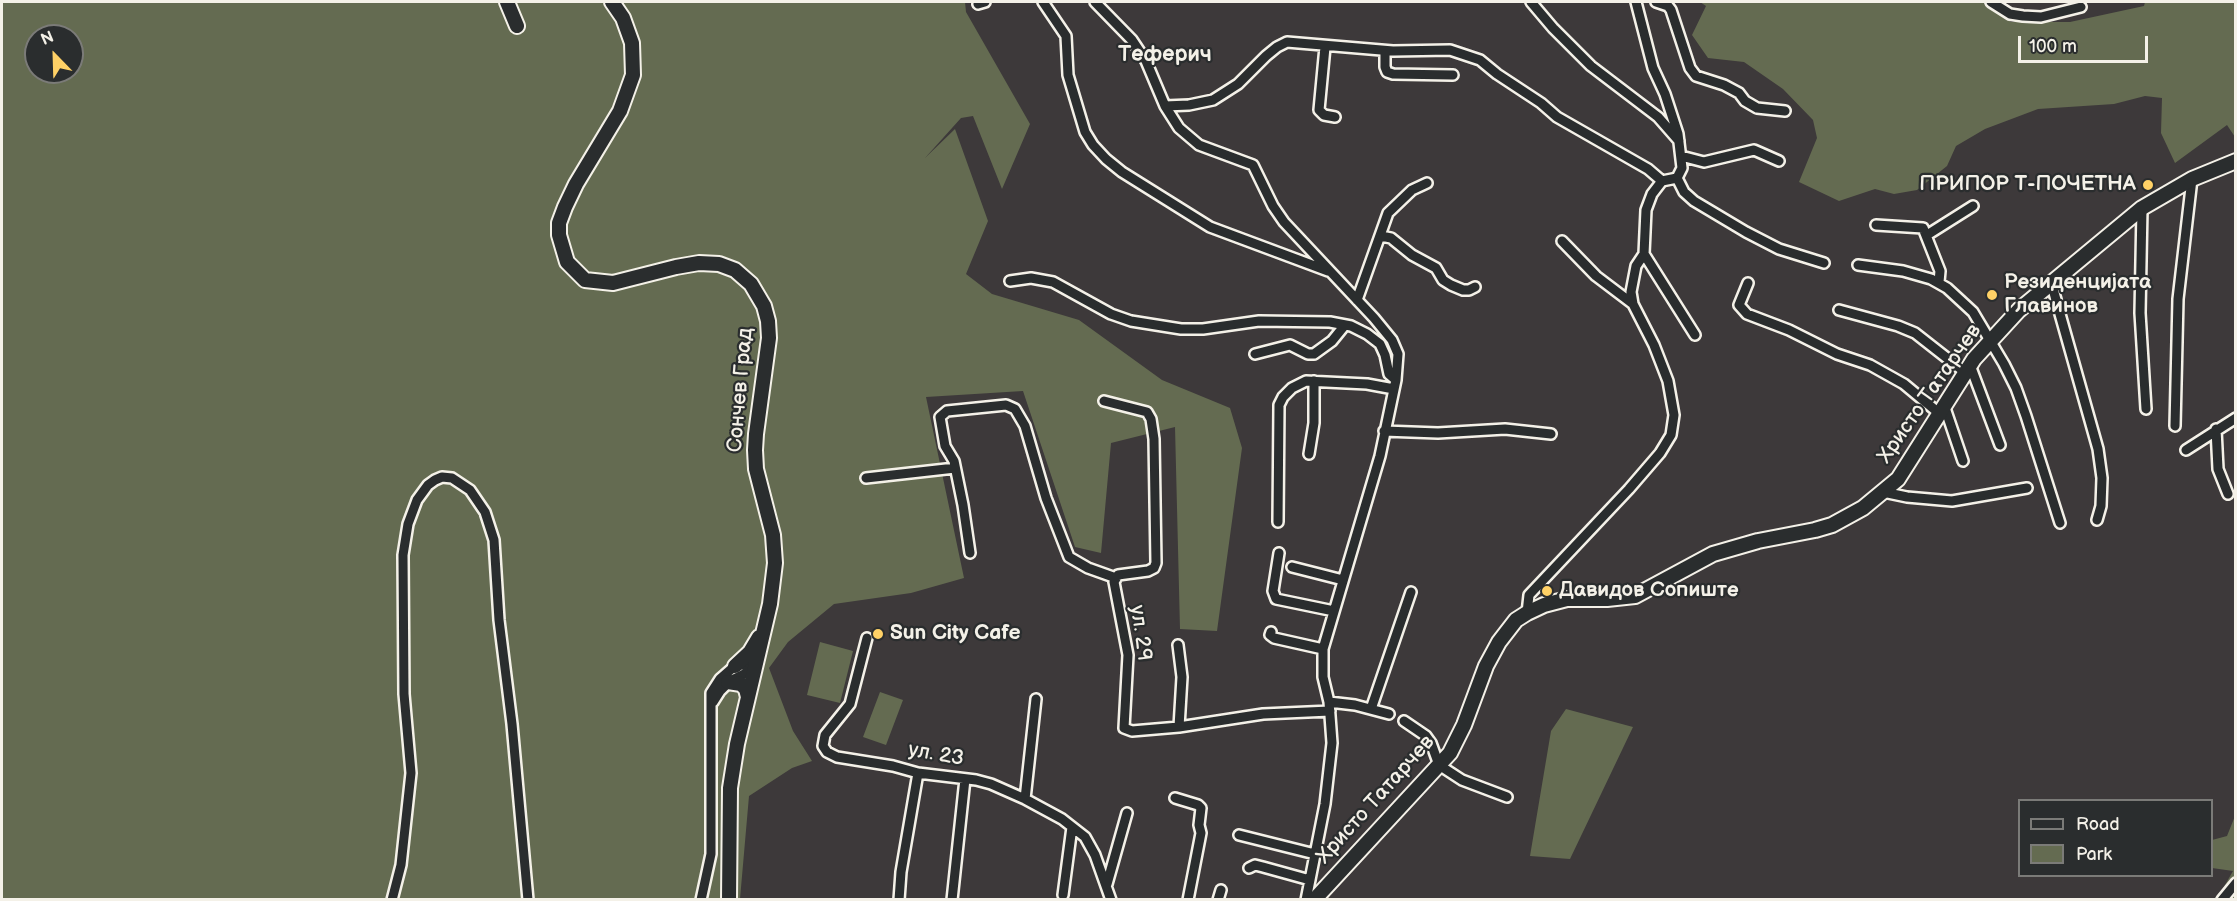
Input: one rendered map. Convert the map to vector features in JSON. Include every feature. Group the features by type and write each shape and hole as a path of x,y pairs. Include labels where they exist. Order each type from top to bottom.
{"main road":[{"path":"507,2 517,26"},
{"name":"Сончев Град","path":"612,2 622,18 632,43 633,75 620,111 576,184 565,207 559,223 561,244 567,262 585,280 613,284 676,267 699,263 719,264 735,270 759,295 768,321 769,338 756,434 756,469 772,535 775,563 770,604 748,697"},
{"name":"Христо Татарчев","path":"1314,900 1439,765 1456,742 1486,666 1499,642 1516,621 1544,605 1567,599 1635,596 1713,554 1832,525 1863,508 1898,478 1968,369 1990,340 2019,310 2142,208 2192,179 2235,161"},
{"path":"735,666 750,651 765,627"},
{"path":"728,682 741,684 746,689 748,697 730,788 729,900"}],"street":[{"path":"1043,2 1066,36 1068,75 1085,132 1106,159 1122,172 1210,227 1330,272"},
{"path":"1095,2 1132,40 1150,68 1172,118 1199,145 1253,165 1273,206 1284,222 1384,329 1396,349 1395,384 1380,456 1323,649 1323,676 1330,706 1331,753 1325,804 1306,900"},
{"path":"1531,2 1591,66 1658,117 1679,141"},
{"path":"1636,2 1653,68 1665,94 1679,141 1682,168 1677,178"},
{"path":"1656,2 1668,6 1671,10 1695,76 1724,85 1757,108 1785,111"},
{"path":"1991,2 2010,14 2023,16 2042,17 2081,7"},
{"path":"1166,106 1189,105 1213,100 1238,84 1277,47 1287,42 1385,51 1450,50 1473,56 1526,92 1557,117 1648,169 1662,181"},
{"path":"1325,47 1319,110 1324,115 1335,117"},
{"path":"1385,51 1387,72 1453,75"},
{"path":"1682,156 1704,162 1754,150 1779,161"},
{"path":"1527,613 1529,595 1629,489 1660,453 1671,435 1674,415 1668,381 1654,345 1633,304 1631,283 1636,266 1644,254 1646,210 1652,194 1662,181 1677,178"},
{"path":"1677,178 1684,192 1709,211 1779,249 1824,263"},
{"path":"2175,426 2178,299 2192,179"},
{"path":"1357,300 1388,213 1412,190 1427,183"},
{"path":"1927,235 1973,206"},
{"path":"2142,208 2140,313 2146,409"},
{"path":"1876,225 1923,228 1940,271 1939,282"},
{"path":"1381,236 1391,238 1412,255 1436,268 1443,280 1451,285 1463,290 1475,287"},
{"path":"1562,241 1596,276 1633,304"},
{"path":"1644,254 1695,335"},
{"path":"1858,265 1902,271 1939,282 1961,299 1973,312 2004,364 2026,416 2060,523"},
{"path":"1010,281 1031,278 1053,282 1111,314 1131,321 1182,329 1203,329 1259,321 1330,322 1345,325 1367,334 1380,344 1389,374 1395,384"},
{"path":"2051,282 2098,449 2102,478 2101,506 2097,520"},
{"path":"1748,283 1739,305 1747,314 1789,330 1837,354 1876,368 1942,409 1963,461"},
{"path":"1839,310 1915,333 1968,369 2000,445"},
{"path":"1255,354 1290,345 1308,354 1314,354 1332,341 1345,325"},
{"path":"1278,522 1279,405 1283,397 1292,388 1305,381 1395,384"},
{"path":"1309,454 1314,423 1314,381"},
{"name":"ул. 29","path":"1104,401 1147,412 1151,419 1154,439 1156,563 1151,570 1121,574 1116,578 1115,591 1128,655 1124,728 1132,731 1179,727 1330,706 1371,709 1389,714"},
{"path":"970,553 954,461 945,446 940,417 947,411 1006,405 1015,409 1025,426 1046,498 1069,557 1088,568 1116,578"},
{"path":"2186,450 2235,418"},
{"path":"1384,430 1438,432 1505,429 1551,434"},
{"path":"2216,429 2218,469 2228,494"},
{"path":"866,478 955,468"},
{"path":"392,900 405,846 411,773 404,694 403,555 408,524 417,500 428,485 442,477 452,478 470,490 485,512 494,540 499,620 512,724 528,900"},
{"path":"1883,492 1907,497 1952,501 2027,488"},
{"path":"1278,553 1272,591 1276,599 1334,611"},
{"path":"1292,567 1343,580"},
{"path":"1371,709 1411,592"},
{"path":"1271,632 1270,635 1274,638 1323,649"},
{"name":"ул. 23","path":"867,638 850,704 825,735 824,746 827,752 837,757 893,766 918,773 991,784 1025,799 1085,837 1090,844 1111,900"},
{"path":"1178,645 1182,677 1179,727"},
{"path":"701,900 711,854 710,698 714,687 724,674 735,666 748,665 755,672"},
{"path":"711,706 728,682 742,674 755,672"},
{"path":"1025,799 1036,699"},
{"path":"1404,721 1426,736 1439,765 1462,780 1507,797"},
{"path":"898,900 918,773"},
{"path":"952,900 964,779"},
{"path":"1176,798 1201,808 1199,825 1201,833 1188,900"},
{"path":"1106,886 1127,813"},
{"path":"1063,895 1072,827"},
{"path":"1239,835 1316,854"},
{"path":"1249,868 1255,865 1310,880"},
{"path":"2222,900 2235,883"}],"green space":[{"path":"2,2 965,2 966,12 1030,124 1002,189 973,116 961,118 925,158 955,129 988,221 966,274 992,294 1079,320 1162,380 1230,408 1242,448 1217,631 1180,629 1175,427 1111,443 1101,553 1075,547 1023,391 926,397 964,578 911,593 834,604 788,642 769,668 793,731 812,761 792,768 749,796 740,899 2,899"},
{"path":"1700,2 1977,2 1989,4 2011,22 2070,22 2144,6 2145,2 2235,2 2235,137 2227,125 2175,163 2161,133 2162,98 2145,96 2114,104 2038,109 1985,129 1956,146 1947,166 1917,190 1894,194 1875,189 1839,201 1799,182 1817,138 1813,120 1783,89 1744,62 1708,58 1692,35 1706,6"},
{"path":"820,642 853,651 840,703 807,695"},
{"path":"880,692 903,700 886,745 863,737"},
{"path":"1566,709 1633,727 1570,859 1530,856 1551,731"},
{"path":"2235,816 2235,899 2217,899 2233,871 2213,868 2213,840 2227,836"}],"place":[{"name":"ПРИПОР Т-ПОЧЕТНА","path":"2148,185"},
{"name":"Резиденцијата Главинов","path":"1992,295"},
{"name":"Давидов Сопиште","path":"1547,591"},
{"name":"Sun City Cafe","path":"878,634"}],"district":[{"name":"Теферич","path":"1165,55"}]}
